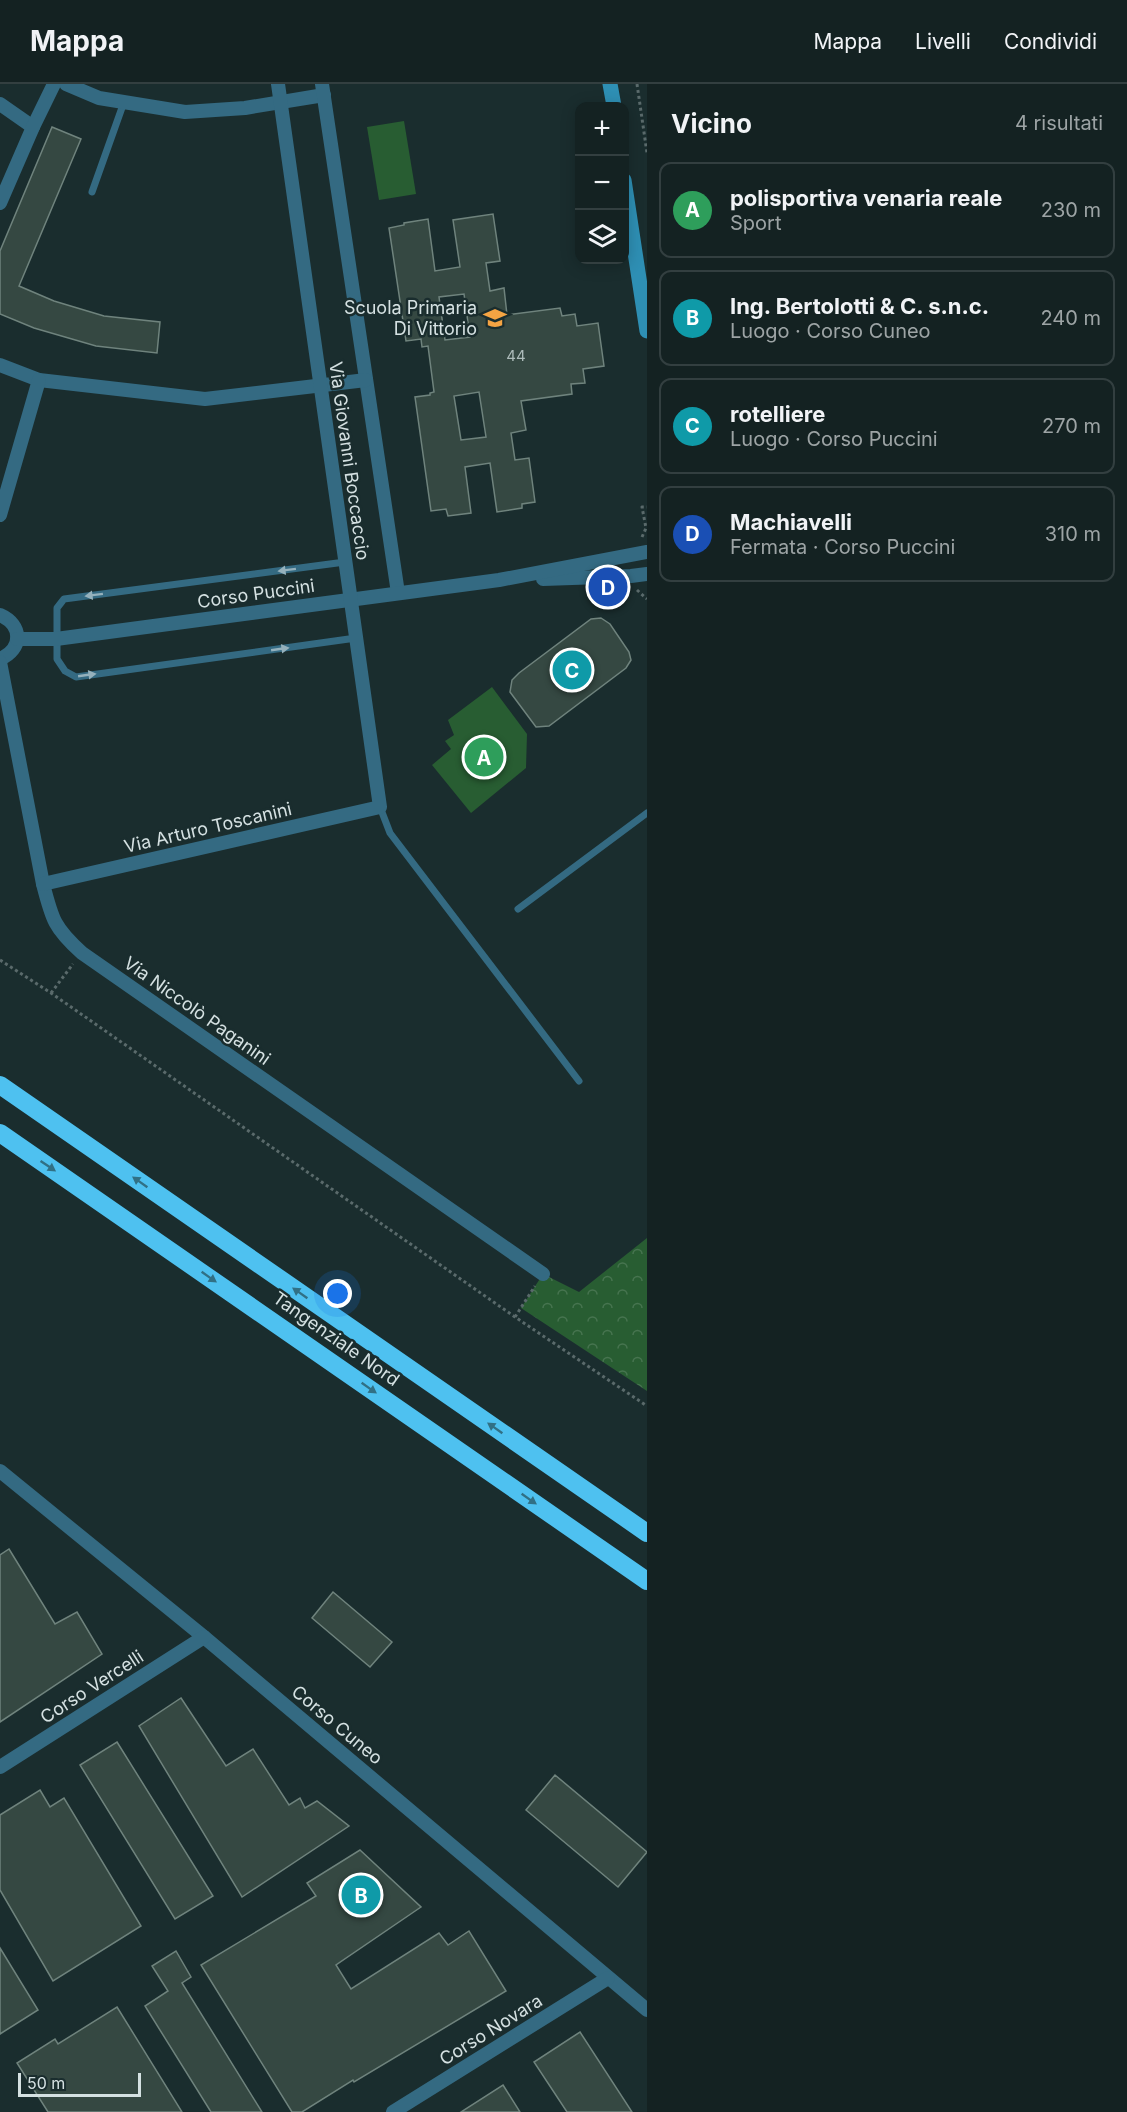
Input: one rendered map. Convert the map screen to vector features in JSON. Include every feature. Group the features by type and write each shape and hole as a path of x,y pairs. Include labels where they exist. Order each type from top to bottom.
{"highway":[{"name":"Tangenziale Nord","path":"0,1085 647,1533"},
{"name":"Tangenziale Nord","path":"0,1133 647,1581"},
{"path":"600,1500 647,1528"}],"street":[{"path":"0,203 54,84"},
{"path":"66,84 99,98 185,112 245,108 280,102 323,90"},
{"name":"Via Giovanni Boccaccio","path":"278,84 380,807"},
{"path":"610,84 613,102"},
{"name":"Via Giovanni Boccaccio","path":"323,90 398,593"},
{"path":"0,104 33,126"},
{"path":"629,210 647,343"},
{"path":"0,365 39,380 205,399 366,380"},
{"path":"0,515 39,380"},
{"path":"499,580 647,552"},
{"path":"499,580 647,574"},
{"name":"Corso Puccini","path":"17,639 56,639 499,580"},
{"path":"0,615 14,625 17,639 8,656 0,660"},
{"name":"Via Niccolò Paganini","path":"0,660 43,884 51,917 64,938 82,953 543,1274"},
{"name":"Via Arturo Toscanini","path":"43,884 380,807"},
{"name":"Corso Cuneo","path":"0,1471 204,1637 647,2010"},
{"name":"Corso Vercelli","path":"0,1767 204,1637"},
{"name":"Corso Novara","path":"393,2112 608,1978"}],"lane":[{"path":"92,192 124,102"},
{"path":"345,562 64,599 57,608 57,659 65,671 76,677 356,638"},
{"path":"380,807 390,833 579,1081"},
{"path":"518,909 647,813"}],"path":[{"path":"637,84 647,153"},
{"path":"51,993 82,953"},
{"path":"0,960 647,1406"},
{"path":"515,1317 543,1274"}],"green space":[{"path":"404,121 416,194 379,200 367,127"},
{"path":"492,687 527,734 526,768 471,813 432,765 451,749 445,741 454,735 448,720"},
{"path":"647,1238 647,1391 521,1308 543,1274 579,1292"}],"building":[{"path":"52,127 81,139 19,286 54,301 104,316 160,322 157,353 96,346 34,328 0,314 0,251"},
{"path":"493,214 500,261 486,263 490,291 504,288 507,315 560,308 562,316 575,314 577,326 598,323 604,366 583,369 585,383 571,384 572,394 521,401 526,430 511,433 515,460 529,458 535,502 522,504 522,508 497,512 490,463 465,467 471,513 448,516 446,509 431,511 415,397 430,395 434,392 428,346 422,347 421,339 406,341 389,228 428,219 435,271 460,267 453,220","holes":["464,294 470,337 445,340 439,297","479,392 486,437 461,440 454,396"]},
{"path":"601,618 610,624 629,652 631,660 626,668 549,726 536,727 510,692 512,680 591,619"},
{"path":"9,1549 55,1624 77,1612 102,1654 0,1722 0,1555"},
{"path":"333,1592 392,1642 370,1667 312,1618"},
{"path":"181,1698 226,1766 253,1749 289,1805 300,1798 305,1808 317,1801 349,1826 242,1897 139,1726"},
{"path":"117,1742 213,1896 175,1919 80,1765"},
{"path":"555,1775 647,1852 618,1887 526,1810"},
{"path":"40,1790 50,1807 64,1798 141,1926 53,1981 0,1890 0,1815"},
{"path":"360,1850 421,1907 336,1965 351,1989 439,1933 448,1945 469,1931 506,1991 302,2112 292,2112 201,1965 316,1896 307,1883"},
{"path":"0,1948 38,2010 0,2034"},
{"path":"176,1951 191,1977 182,1983 262,2112 211,2112 145,2006 168,1991 152,1966"},
{"path":"117,2007 182,2112 48,2112 17,2063 55,2039 58,2044"},
{"path":"580,2032 632,2112 567,2112 534,2062"},
{"path":"503,2085 520,2112 461,2112"}],"place":[{"name":"Scuola Primaria Di Vittorio","path":"495,318"},
{"name":"Machiavelli","path":"608,587"},
{"name":"rotelliere","path":"572,670"},
{"name":"polisportiva venaria reale","path":"484,757"},
{"name":"Ing. Bertolotti & C. s.n.c.","path":"361,1895"}]}
